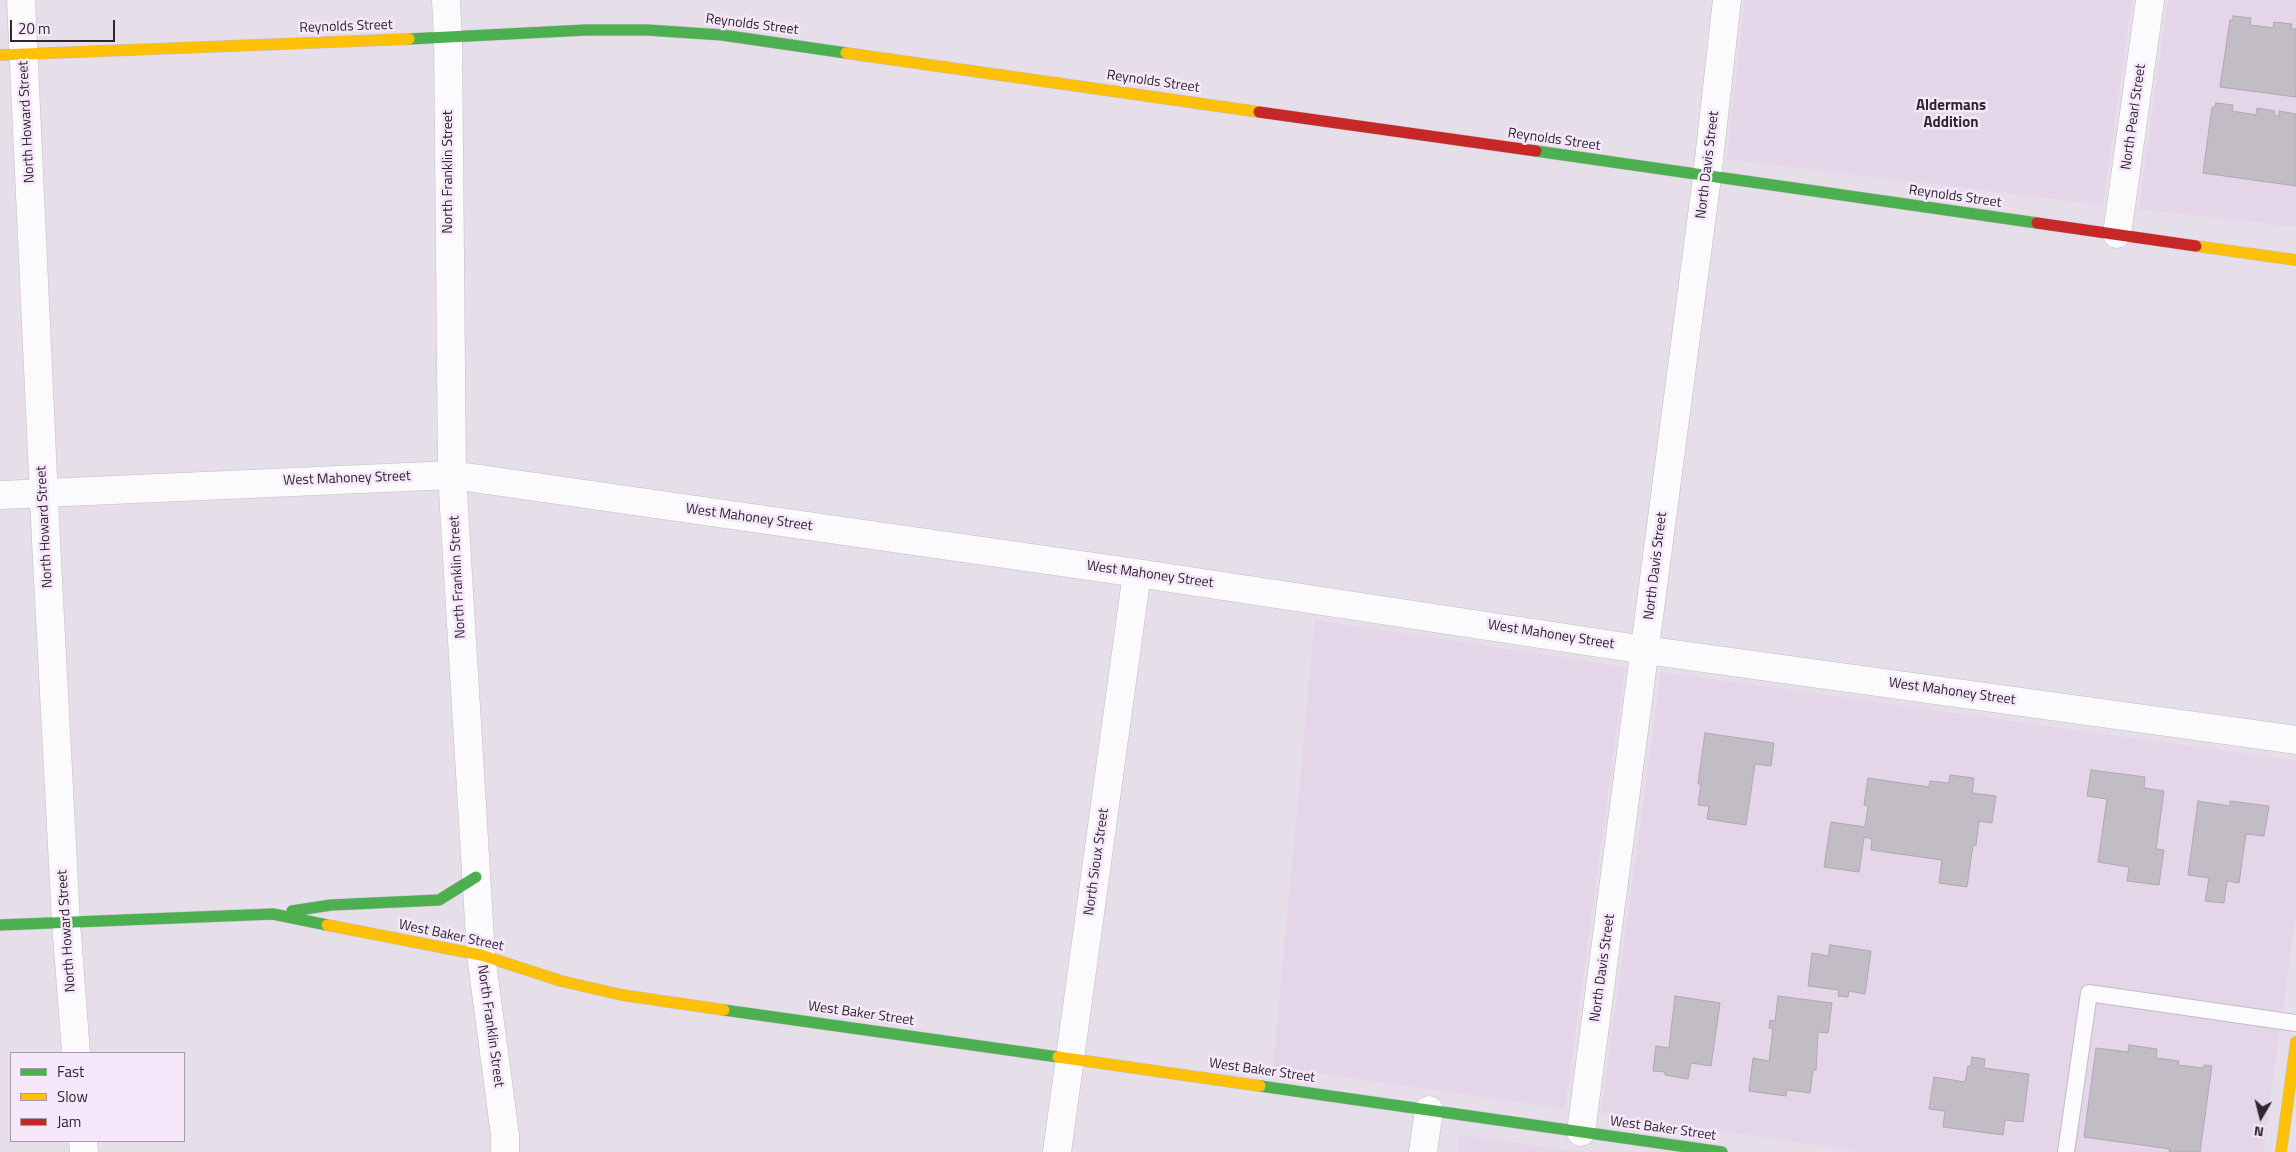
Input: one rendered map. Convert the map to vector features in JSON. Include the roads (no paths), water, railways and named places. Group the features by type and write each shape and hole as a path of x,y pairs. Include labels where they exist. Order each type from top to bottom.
{"main road":[{"name":"Reynolds Street","path":"12,54 448,38 586,30 647,30 722,35 2296,260"},
{"path":"273,914 331,906 439,900 476,877"},
{"name":"West Baker Street","path":"0,925 273,914 481,955 561,981 622,995 1722,1152"},
{"path":"2281,1152 2296,1042"}],"street":[{"name":"North Howard Street","path":"21,0 12,54 43,492 66,922 76,1052"},
{"name":"North Franklin Street","path":"446,0 448,38 452,475 481,955 505,1135 505,1152"},
{"name":"North Davis Street","path":"1581,1132 1707,177 1727,0"},
{"name":"North Pearl Street","path":"2117,234 2150,0"},
{"name":"West Mahoney Street","path":"0,495 452,475 1137,573 1645,650 2296,740"},
{"name":"North Sioux Street","path":"1057,1152 1137,573"},
{"path":"1423,1152 1429,1110"}],"lane":[{"path":"2066,1152 2089,994 2296,1023"}],"district":[{"name":"Aldermans Addition","path":"1951,114"}]}
